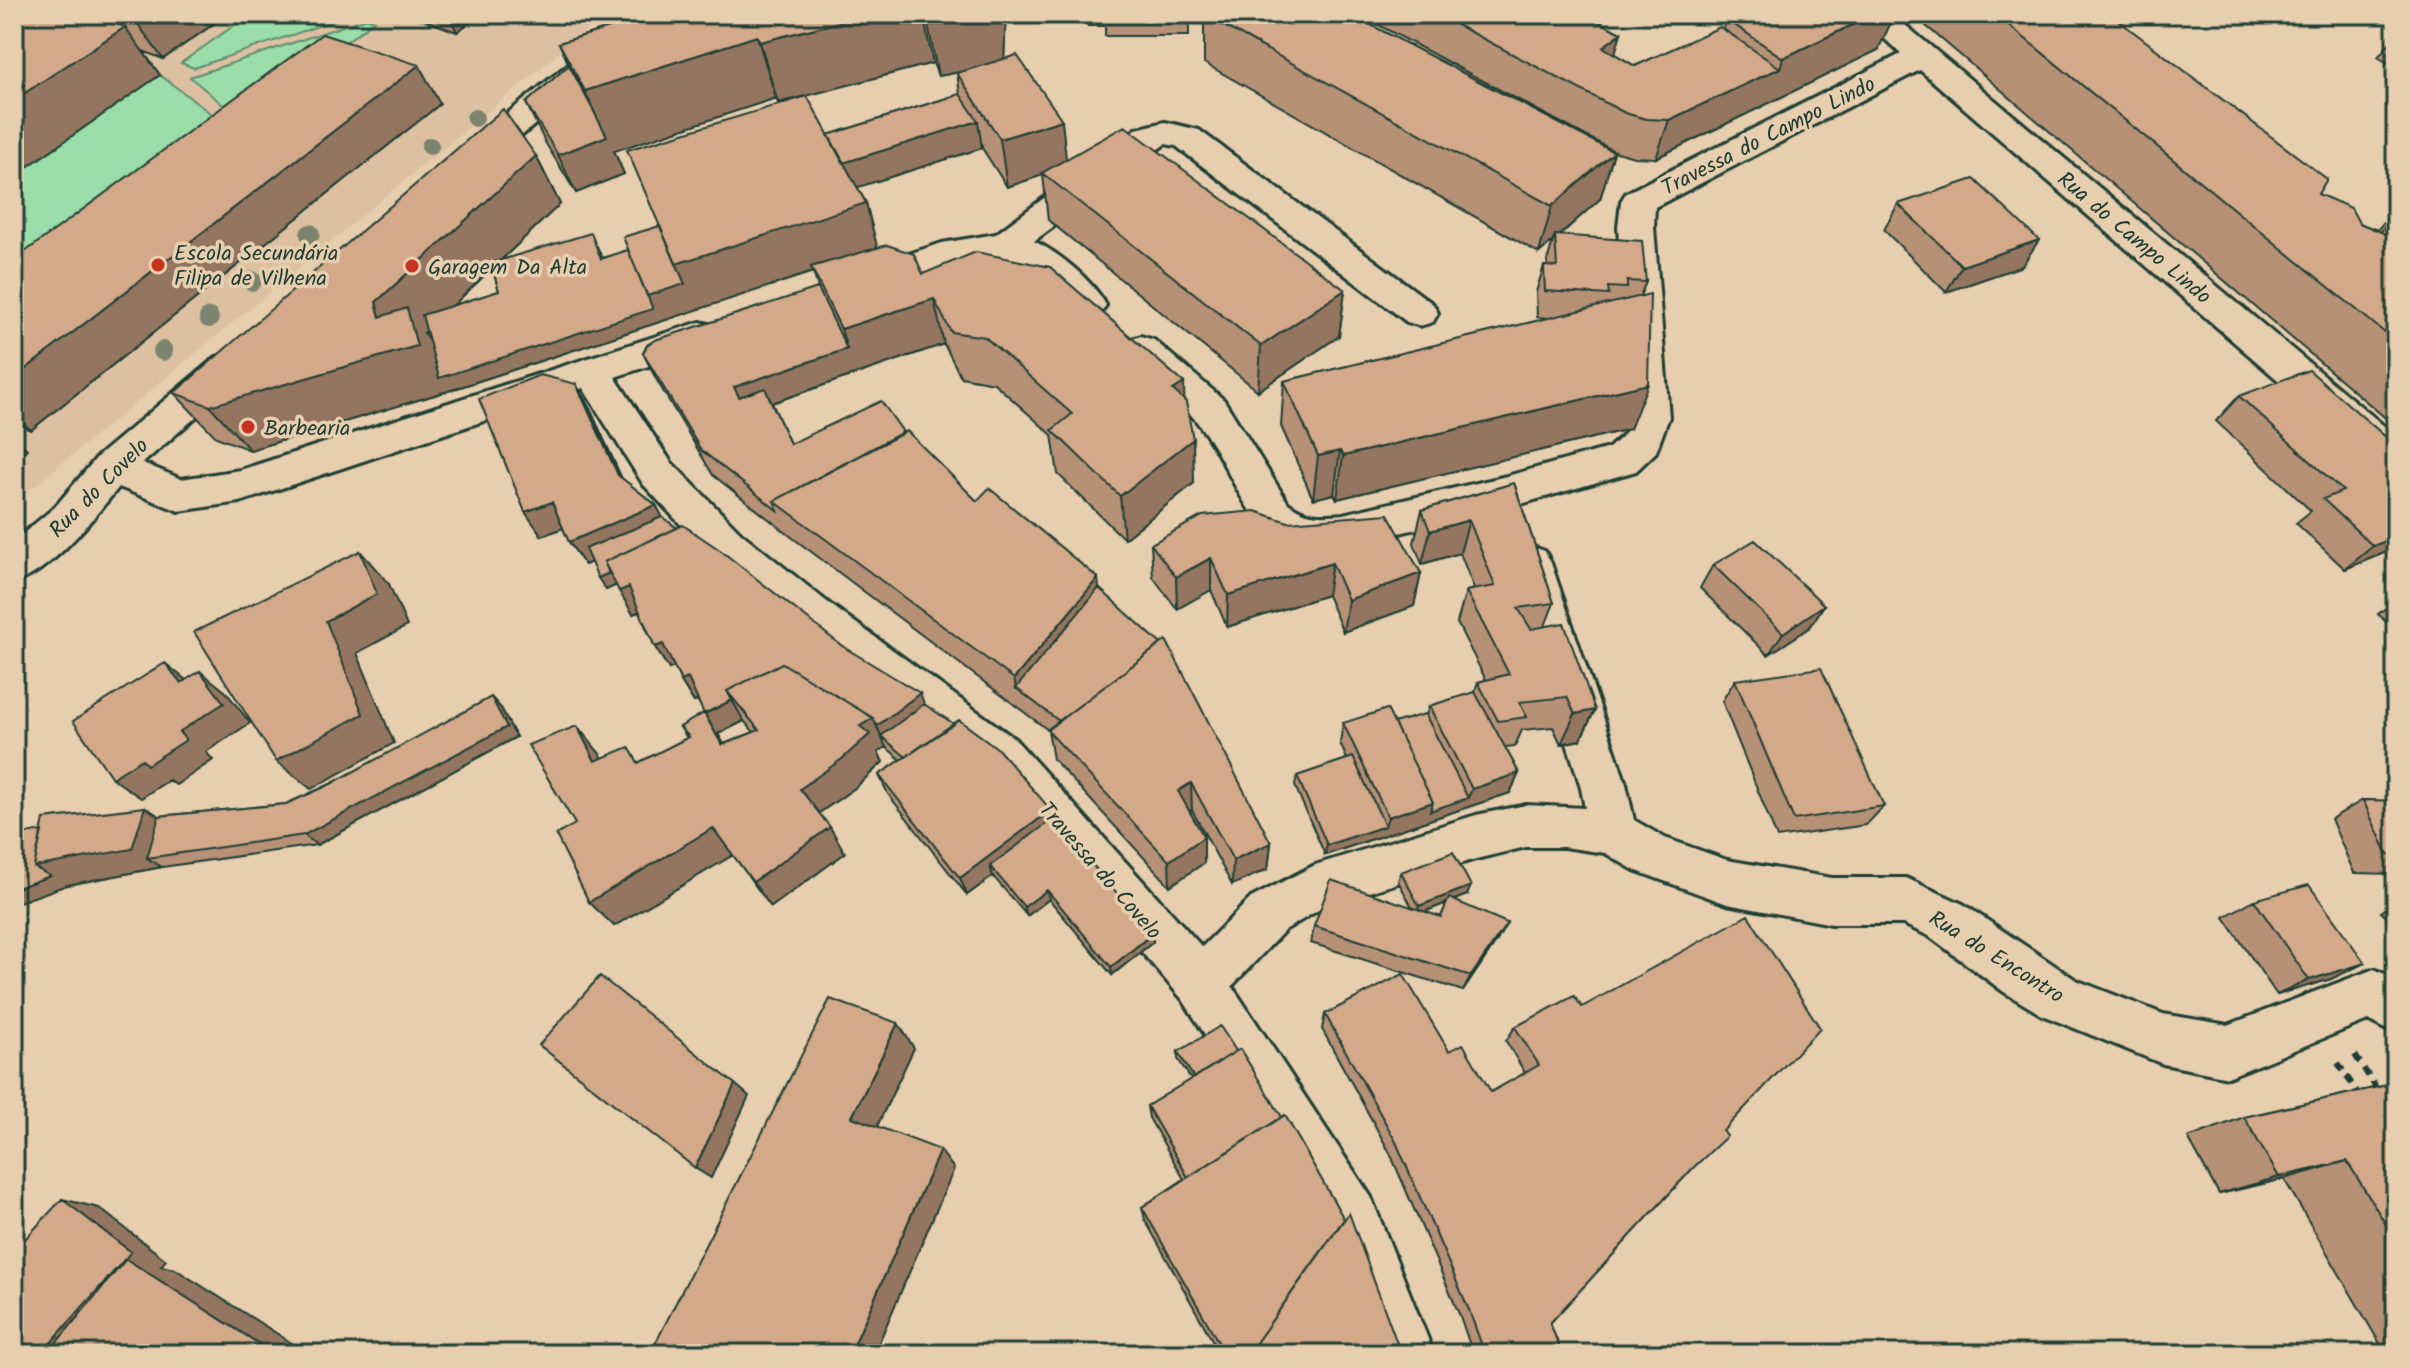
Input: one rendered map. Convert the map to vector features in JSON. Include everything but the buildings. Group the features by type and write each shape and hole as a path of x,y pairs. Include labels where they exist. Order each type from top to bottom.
{"street":[{"path":"439,187 584,65 650,14"},
{"name":"Rua do Campo Lindo","path":"1873,14 2396,459"},
{"path":"584,65 656,49"},
{"name":"Travessa do Campo Lindo","path":"1006,244 1025,251 1210,410 1274,514 1290,527 1316,533 1343,530 1507,492 1622,460 1642,441 1650,417 1636,227 1624,193 1923,56"},
{"path":"828,294 980,245 1006,244 1148,137 1165,133 1187,138 1420,313"},
{"path":"112,467 179,495 240,486 739,322"},
{"name":"Rua do Covelo","path":"14,566 69,518 112,467 250,348"},
{"name":"Travessa do Covelo","path":"591,370 657,473 726,545 816,618 999,753 1201,983 1352,1216 1405,1354"},
{"path":"1507,492 1603,784 1613,833"},
{"name":"Rua do Encontro","path":"1201,983 1268,914 1315,887 1422,852 1526,826 1564,826 1613,833 1651,855 1727,882 1832,901 1906,901 1946,920 2022,975 2060,998 2163,1039 2228,1051 2374,993 2396,1010"}],"path":[{"path":"2318,1015 2361,1099"},
{"path":"2318,1015 2387,1105"}],"shaded area":[{"name":"Escola Secundária Filipa de Vilhena","path":"33,14 606,14 14,503 14,26"}],"green space":[{"path":"250,14 354,14 194,68 181,63"},
{"path":"367,18 374,21 241,120 190,77"},
{"path":"160,75 230,128 14,288 14,176"}],"place":[{"name":"Escola Secundária Filipa de Vilhena","path":"158,265"},
{"name":"Garagem Da Alta","path":"412,266"},
{"name":"Barbearia","path":"248,427"}]}
